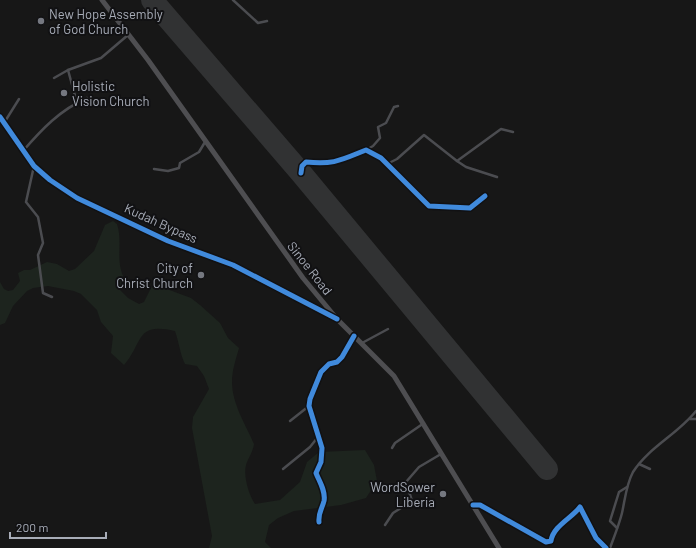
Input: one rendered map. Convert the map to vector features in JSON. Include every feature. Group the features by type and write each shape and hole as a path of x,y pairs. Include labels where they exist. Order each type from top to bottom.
{"highway":[{"name":"Sinoe Road","path":"102,0 129,34 275,242 311,289 336,319 394,376 443,453 499,548"}],"street":[{"path":"233,0 258,24 267,21"},
{"path":"54,78 68,70 101,58 129,34"},
{"path":"68,70 76,103"},
{"path":"23,151 40,130 67,107 87,98"},
{"path":"4,123 19,99"},
{"path":"301,172 302,166 306,162 323,164 338,162 373,146 380,138 378,127 386,123 394,107 398,106"},
{"name":"Kudah Bypass","path":"0,117 34,166 50,180 77,198 168,241 243,270 277,290 336,319"},
{"path":"458,161 501,129 513,132"},
{"path":"387,164 396,159 424,135 466,167 497,177"},
{"path":"154,169 168,171 180,168 180,163 198,152 206,142"},
{"path":"366,150 376,154 429,206 470,208 485,196"},
{"path":"34,166 26,202 38,217 43,243 38,255 43,292 52,297"},
{"path":"361,343 388,329"},
{"path":"319,522 318,516 324,498 321,482 316,473 321,462 323,452 322,442 318,437 309,406 321,372 329,364 337,362 342,357 354,336"},
{"path":"290,421 309,406"},
{"path":"610,548 632,474 639,464 661,442 690,419 696,411"},
{"path":"690,419 696,419"},
{"path":"392,448 395,443 424,423"},
{"path":"283,469 310,447 318,437"},
{"path":"385,525 393,513 412,501 406,482 419,467 443,453"},
{"path":"639,464 650,469"},
{"path":"617,528 610,521 619,492 627,487"},
{"path":"473,505 480,505 495,515 502,517 546,542 551,541 552,536 558,527 580,507 596,538 606,548"}],"shaded area":[{"path":"113,221 117,224 119,231 119,258 121,271 124,278 120,290 128,298 139,304 144,302 152,286 156,285 191,298 220,323 228,338 239,348 234,365 232,382 234,398 254,444 253,450 246,465 245,474 249,491 255,504 280,500 300,482 307,462 319,452 365,450 374,465 377,481 366,498 341,505 294,511 278,518 269,525 265,542 271,548 209,548 212,536 192,428 193,417 209,389 204,376 197,366 185,364 175,331 153,329 147,332 142,336 124,365 111,353 113,336 101,322 97,310 81,294 74,291 48,286 33,288 27,291 13,306 5,323 0,325 0,282 4,289 8,291 13,290 20,281 18,273 24,270 30,270 47,262 57,264 69,271 75,269 94,251 105,225"}],"runway":[{"path":"152,0 301,173 547,469"}],"cycle path":[{"path":"0,117 34,166 50,180 77,198 168,241 233,265 337,319"},
{"path":"301,173 302,166 306,162 324,163 337,161 366,150 381,158 429,206 470,208 485,196"},
{"path":"319,522 324,497 323,490 316,473 321,462 322,448 309,406 310,399 321,372 329,364 337,362 342,357 354,336"},
{"path":"473,505 480,505 546,542 551,541 555,531 580,507 596,538 606,548"}],"place":[{"name":"New Hope Assembly of God Church","path":"41,21"},
{"name":"Holistic Vision Church","path":"64,93"},
{"name":"City of Christ Church","path":"201,275"},
{"name":"WordSower Liberia","path":"443,494"}]}
